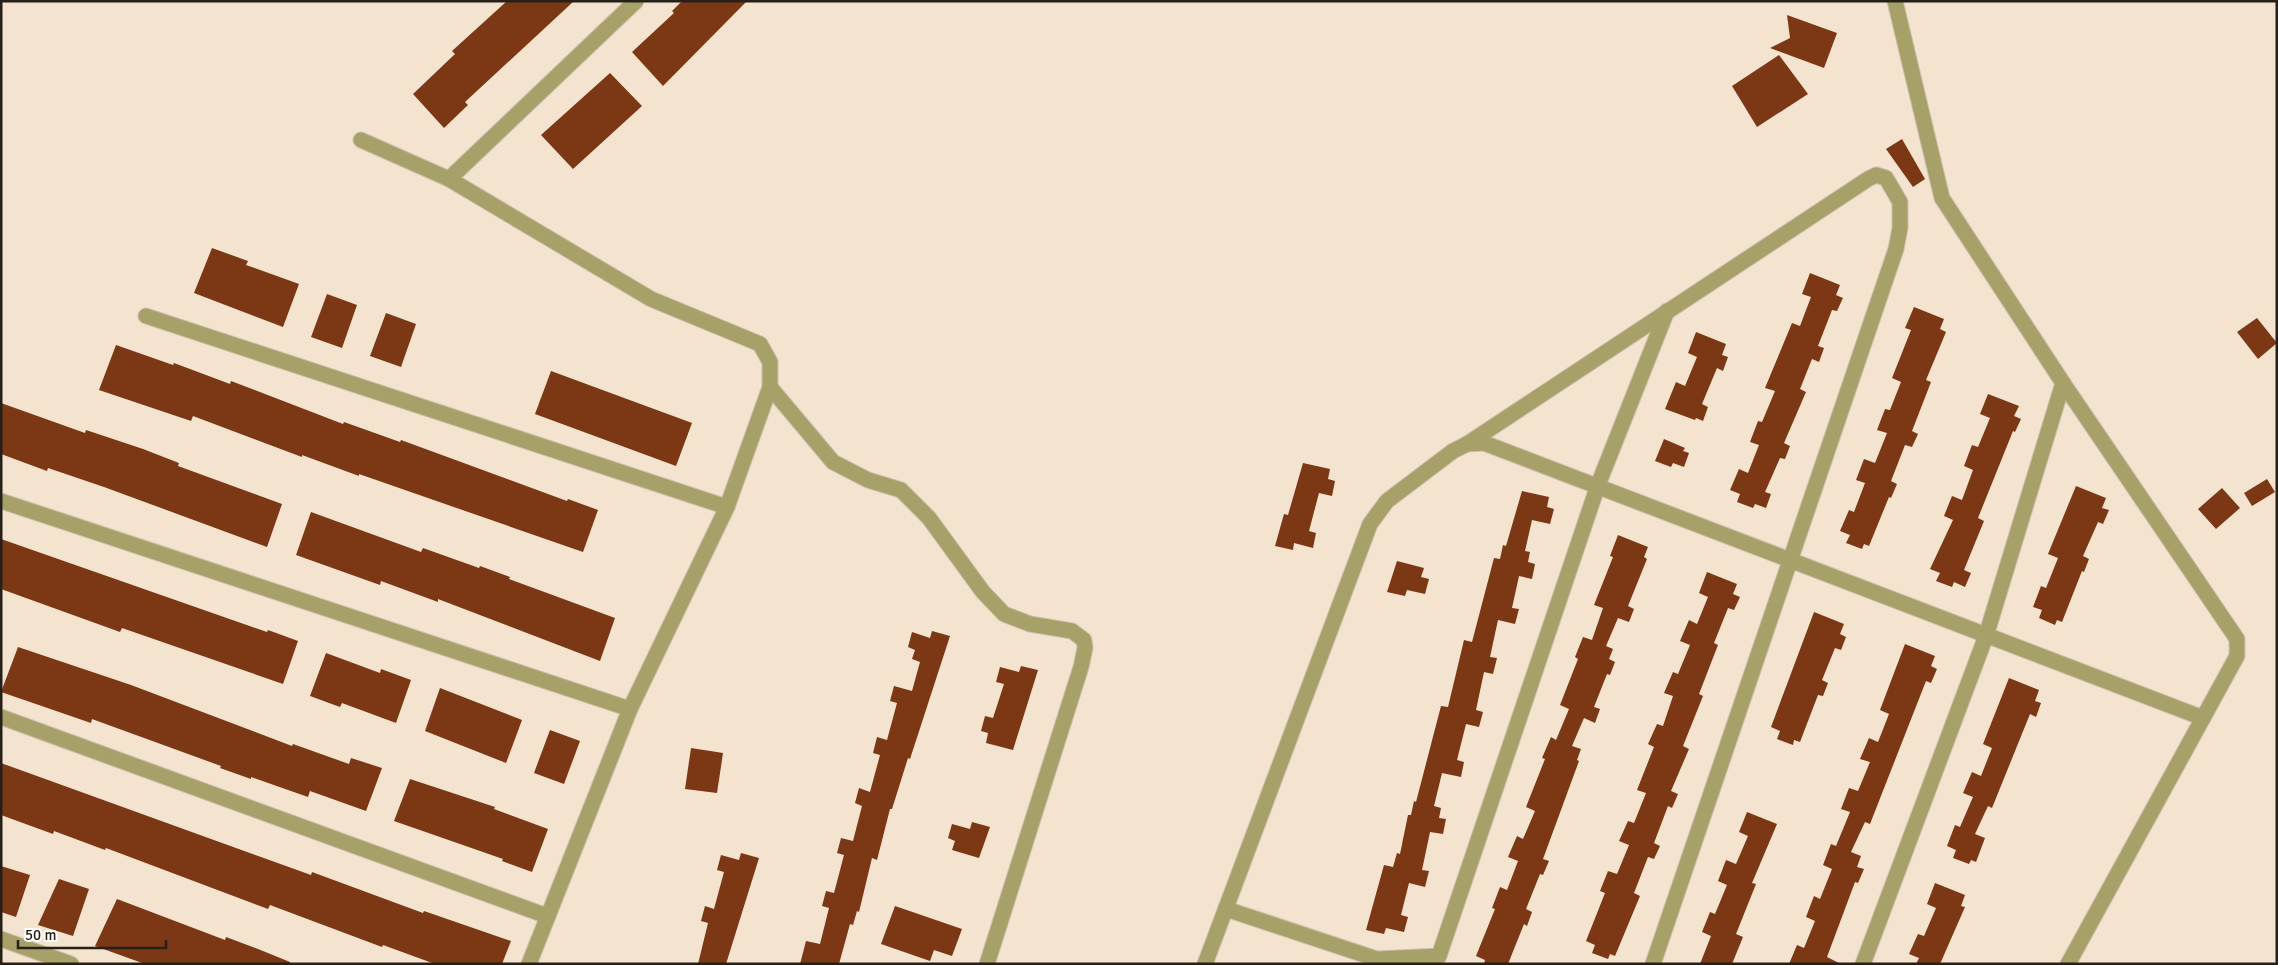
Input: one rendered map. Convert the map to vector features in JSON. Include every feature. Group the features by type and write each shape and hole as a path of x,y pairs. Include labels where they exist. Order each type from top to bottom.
{"street":[{"path":"449,179 636,1"},
{"path":"1895,1 1936,180 1942,198 2063,383 2237,639 2237,656 2068,964"},
{"path":"361,140 449,179 651,299 760,344 770,362 770,387 727,507 630,710 529,964"},
{"path":"1205,964 1370,524 1387,501 1453,451 1467,444 1876,175 1886,178 1900,202 1900,228 1896,249 1792,559 1652,964"},
{"path":"1226,909 1377,959 1439,956 1598,485 1667,311"},
{"path":"146,316 727,507"},
{"path":"1863,964 1986,636 2063,383"},
{"path":"770,387 833,462 868,480 901,490 928,518 983,592 1004,614 1030,624 1072,631 1084,640 1085,648 1081,666 987,964"},
{"path":"1467,444 1484,443 1598,485 2203,718"},
{"path":"1,501 630,710"},
{"path":"1,717 547,916"},
{"path":"1,939 71,964"}],"building":[{"path":"507,1 574,1 465,102 468,105 444,128 413,94 455,54 452,51"},
{"path":"682,1 747,1 663,86 632,52 674,13 672,11"},
{"path":"1787,15 1837,33 1824,68 1770,48 1790,38"},
{"path":"1779,55 1808,94 1757,127 1732,86"},
{"path":"610,73 642,106 573,169 541,135"},
{"path":"1902,139 1925,179 1913,187 1886,149"},
{"path":"212,248 248,261 246,265 299,284 283,327 194,293"},
{"path":"1810,273 1840,285 1836,295 1843,298 1837,311 1832,310 1818,346 1824,348 1819,362 1812,359 1800,389 1806,392 1784,443 1790,446 1785,459 1780,458 1765,492 1771,494 1766,508 1755,504 1753,508 1737,502 1740,494 1730,490 1739,469 1748,473 1759,445 1750,442 1758,421 1762,422 1775,391 1765,388 1792,323 1800,326 1811,297 1802,294"},
{"path":"327,294 357,305 342,348 311,337"},
{"path":"1914,307 1944,319 1940,329 1946,332 1926,380 1931,382 1912,431 1918,434 1912,447 1905,445 1891,481 1897,484 1891,498 1889,497 1869,546 1864,544 1862,549 1846,543 1850,535 1840,531 1849,510 1854,512 1865,483 1856,480 1864,459 1875,463 1887,433 1877,430 1885,409 1890,410 1901,382 1892,378 1911,330 1905,328"},
{"path":"386,313 416,324 401,367 370,356"},
{"path":"2257,318 2277,343 2258,359 2237,332"},
{"path":"1696,332 1726,344 1722,355 1728,357 1723,371 1717,368 1702,404 1708,407 1703,421 1665,409 1676,382 1685,386 1697,357 1688,353"},
{"path":"116,345 173,365 174,363 230,384 231,381 343,424 344,422 400,442 401,440 567,501 568,499 598,510 583,552 359,474 359,476 302,455 302,457 193,416 191,421 99,390"},
{"path":"551,371 692,423 676,466 535,414"},
{"path":"1988,394 2019,406 2014,416 2021,419 2015,432 2013,431 1978,518 1984,521 1964,570 1971,573 1965,587 1954,582 1952,587 1936,581 1940,573 1930,569 1953,520 1944,516 1952,496 1962,500 1973,470 1964,466 1972,445 1978,447 1990,418 1980,414"},
{"path":"1,403 85,433 86,430 143,449 179,463 178,466 282,504 267,547 104,487 48,468 47,471 1,454"},
{"path":"1664,439 1685,448 1683,451 1689,453 1684,467 1673,463 1671,467 1655,461"},
{"path":"1303,463 1330,469 1328,479 1335,481 1332,496 1319,493 1309,531 1316,533 1313,548 1294,543 1293,550 1275,546 1284,514 1288,515"},
{"path":"2267,479 2275,492 2252,506 2244,493"},
{"path":"2076,486 2106,498 2102,508 2109,510 2103,524 2098,522 2083,556 2089,559 2084,572 2082,571 2062,622 2057,620 2055,625 2039,618 2042,610 2033,607 2041,586 2046,588 2058,558 2048,554"},
{"path":"2222,488 2240,508 2216,529 2198,509"},
{"path":"1522,491 1549,497 1547,507 1554,509 1550,524 1532,520 1525,551 1530,552 1528,562 1535,564 1532,579 1519,576 1512,608 1519,609 1515,624 1498,620 1490,657 1497,658 1493,674 1484,672 1476,710 1483,712 1479,727 1466,724 1457,760 1464,762 1461,777 1442,773 1434,806 1441,808 1439,818 1446,819 1443,834 1430,832 1422,870 1429,871 1425,887 1409,883 1401,915 1408,917 1404,932 1386,928 1384,934 1366,930 1384,865 1393,867 1397,853 1400,854 1408,815 1411,815 1414,801 1416,802 1441,706 1448,707 1464,640 1472,642 1494,558 1500,559 1503,545 1506,546"},
{"path":"311,512 421,552 423,548 479,568 480,566 510,577 509,579 615,618 600,661 438,599 438,602 381,581 380,585 296,555"},
{"path":"1618,535 1648,547 1644,557 1647,559 1628,606 1634,609 1629,622 1618,618 1606,646 1613,649 1609,659 1615,662 1610,675 1607,674 1594,707 1600,709 1595,723 1584,718 1572,746 1581,749 1577,760 1579,761 1543,859 1549,861 1543,875 1540,874 1526,909 1532,912 1527,926 1524,924 1508,964 1484,964 1485,960 1476,956 1495,909 1492,908 1500,887 1507,890 1518,861 1508,857 1517,836 1523,839 1535,811 1526,807 1545,759 1542,758 1551,737 1556,740 1569,709 1560,705 1578,659 1575,657 1583,637 1592,640 1603,608 1594,605 1613,557 1610,556"},
{"path":"1,539 267,632 268,630 298,641 283,684 122,628 120,632 1,589"},
{"path":"1397,561 1424,568 1421,577 1429,579 1425,594 1407,590 1405,596 1387,592"},
{"path":"1707,572 1737,584 1733,594 1740,597 1734,610 1728,608 1714,643 1718,645 1699,694 1703,696 1683,746 1689,749 1671,791 1678,794 1672,808 1668,806 1654,843 1660,846 1654,859 1648,857 1634,893 1640,896 1615,956 1610,954 1608,959 1592,953 1595,945 1586,941 1605,893 1600,891 1608,871 1617,874 1629,845 1619,841 1628,821 1634,823 1646,793 1637,790 1654,747 1648,744 1657,724 1663,726 1673,696 1664,693 1673,672 1678,674 1690,645 1680,641 1689,620 1697,624 1708,597 1699,593"},
{"path":"1814,612 1844,624 1840,634 1846,637 1841,650 1835,648 1822,680 1828,683 1823,696 1818,695 1800,742 1794,740 1793,745 1777,739 1780,731 1771,727"},
{"path":"932,631 950,636 910,759 908,758 892,809 890,809 877,860 872,858 859,912 857,911 853,925 850,924 839,964 800,964 806,941 820,944 829,908 822,906 826,891 834,893 844,855 837,853 841,838 853,841 862,806 855,803 859,788 870,792 880,755 873,753 877,737 887,740 897,703 890,701 894,686 912,691 920,662 912,659 915,650 908,647 912,632 930,638"},
{"path":"1905,644 1935,656 1931,666 1937,669 1931,683 1926,681 1870,824 1865,822 1851,852 1861,856 1857,867 1864,869 1858,883 1855,882 1827,957 1841,964 1789,964 1797,945 1804,948 1815,921 1806,917 1814,896 1820,899 1832,869 1823,865 1831,844 1836,846 1850,812 1841,809 1849,788 1858,791 1870,762 1860,759 1869,738 1878,742 1889,714 1880,710"},
{"path":"18,647 131,685 292,746 293,744 349,764 351,758 382,768 366,811 310,791 308,797 251,777 251,779 220,768 221,766 92,719 91,723 1,692"},
{"path":"326,653 380,673 381,669 411,680 396,723 342,703 340,707 310,696"},
{"path":"1021,666 1038,670 1013,750 986,743 988,733 981,731 985,716 993,718 1004,684 996,682 1000,667 1019,672"},
{"path":"2009,678 2039,690 2035,701 2041,703 2036,717 2030,714 1992,808 1988,806 1975,834 1985,838 1976,862 1971,860 1969,864 1953,858 1956,850 1947,846 1955,825 1960,827 1973,797 1963,793 1972,772 1981,776 1992,748 1983,744"},
{"path":"440,688 522,720 506,763 425,731"},
{"path":"550,730 580,741 564,784 534,773"},
{"path":"691,748 723,753 717,793 685,789"},
{"path":"1,763 311,875 312,872 423,913 424,911 511,941 502,964 435,964 383,945 382,947 270,905 268,909 106,848 105,850 54,831 53,834 1,815"},
{"path":"410,779 495,807 494,809 548,829 532,872 502,861 503,859 394,821"},
{"path":"1747,812 1777,824 1752,883 1756,884 1736,934 1743,937 1732,964 1700,964 1711,936 1702,932 1710,912 1715,914 1727,885 1718,881 1726,860 1736,864 1748,836 1739,832"},
{"path":"972,822 990,827 979,858 952,850 955,841 948,838 952,824 970,829"},
{"path":"741,853 759,858 726,964 698,964 708,923 701,921 705,906 714,909 724,872 717,870 721,855 739,860"},
{"path":"1,866 30,875 16,917 1,912"},
{"path":"59,879 89,889 73,936 38,925"},
{"path":"1935,883 1965,895 1961,906 1965,907 1940,964 1916,964 1919,958 1909,954 1918,934 1924,936 1936,908 1927,904"},
{"path":"117,899 225,940 226,937 258,949 290,962 290,964 145,964 95,946"},
{"path":"895,906 962,929 952,956 934,950 930,961 881,944"}]}
